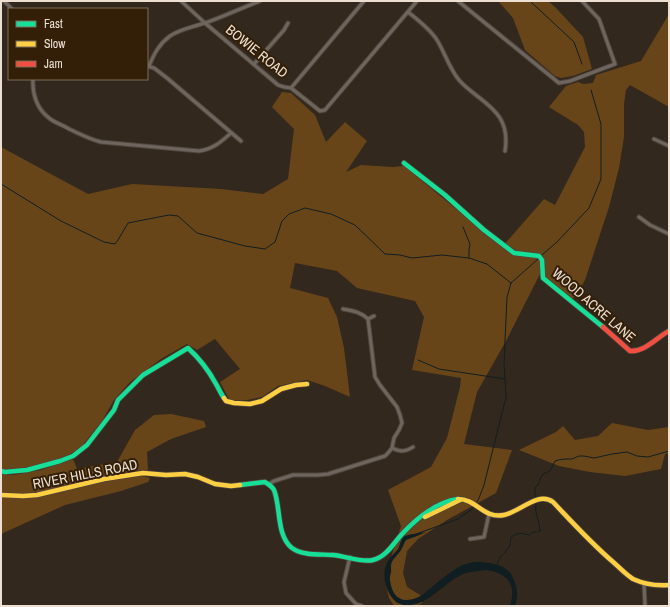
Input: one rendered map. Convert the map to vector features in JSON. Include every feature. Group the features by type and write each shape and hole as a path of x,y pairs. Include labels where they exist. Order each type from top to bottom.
{"street":[{"name":"BOWIE ROAD","path":"181,1 278,85 291,88 320,111 325,110 408,12"},
{"path":"241,141 167,78 154,68 148,66 162,43 181,30 205,23 260,1"},
{"path":"291,88 364,1"},
{"path":"418,1 408,12 435,37 449,66 461,82 492,108 499,118 505,132 505,151"},
{"path":"458,1 559,83 570,81 615,64 599,19 582,1"},
{"path":"254,64 284,30 288,23"},
{"path":"33,80 35,97 45,115 88,138 101,142 199,151 218,145 231,133"},
{"path":"654,139 669,146"},
{"name":"WOOD ACRE LANE","path":"404,163 514,253 539,256 542,260 542,278 579,307 630,351 635,352 645,347 669,331"},
{"path":"639,217 655,228 669,234"},
{"path":"344,309 363,314 368,319 375,378 397,407 401,419 401,426 394,438 392,448 385,456 334,473 318,475 293,475 269,484 272,486 275,493 282,532 285,540 292,549 304,553 350,557 361,560 375,559 382,556 405,530 418,520 462,499 473,502 486,513 497,516 510,513 539,498 542,498 550,500 598,550 633,579 644,583 669,585"},
{"path":"368,319 374,316"},
{"path":"1,471 27,470 60,462 73,456 87,446 114,410 118,400 143,375 188,348 199,358 226,401 250,404 262,401 281,390 296,385 307,384"},
{"path":"392,448 397,451 403,451 413,447"},
{"name":"RIVER HILLS ROAD","path":"1,495 37,495 104,478 137,473 166,475 186,474 222,485 262,482 269,484"},
{"path":"470,539 484,537 489,514"},
{"path":"350,557 344,582 346,593 356,604 362,606"},
{"path":"644,583 645,606"}],"shaded area":[{"path":"498,1 548,1 583,37 592,69 573,76 561,78 555,76 525,50 513,18"},
{"path":"669,14 669,107 630,85 626,90 624,104 624,137 619,168 609,207 585,280 577,295 572,299 546,279 544,275 540,274 506,341 477,392 464,444 512,450 496,493 447,520 418,539 407,551 403,573 407,587 420,595 422,603 416,606 394,606 389,598 386,585 389,564 401,526 388,490 431,467 447,438 461,378 412,370 424,317 415,301 357,288 337,271 295,263 290,288 328,298 337,317 344,348 350,397 307,380 278,386 262,397 247,400 229,399 220,382 240,369 215,339 197,350 187,344 161,359 130,382 114,400 102,421 82,446 69,455 54,461 26,468 1,470 1,147 88,194 132,184 221,189 263,194 288,179 294,129 272,107 282,92 291,93 315,115 326,142 345,122 367,141 346,172 361,165 392,167 404,166 502,247 544,199 555,205 585,147 584,132 578,125 549,107 566,86 578,82 583,84 593,83 596,75 641,61"},
{"path":"171,414 204,421 206,427 171,439 147,452 148,470 133,471 40,492 19,494 1,493 1,474 13,475 41,470 72,459 77,469 117,462 135,430 154,415"},
{"path":"612,423 648,430 669,427 669,453 665,454 661,469 625,476 590,472 559,466 519,450 556,432 563,426 575,440 598,436"},
{"path":"138,475 150,478 148,482 121,491 65,505 1,534 1,497 31,498 106,480"},
{"path":"426,532 406,540 392,562 390,577 391,586 398,597 405,600 410,600 423,595 457,568 469,563 481,562 490,563 505,568 511,574 517,590 515,606 510,606 512,587 509,581 500,574 485,570 468,572 457,577 429,598 417,604 404,605 396,602 391,597 385,583 385,567 405,536"}],"waterway":[{"path":"530,1 574,42 582,64"},
{"path":"542,255 557,242 589,208 601,179 601,124 591,90"},
{"path":"1,184 61,221 104,242 115,244 128,223 169,215 178,216 197,233 245,246 265,249 275,242 282,221 289,214 305,208 331,214 355,225 385,254 400,255 412,258 442,255 469,258 487,264 511,283"},
{"path":"463,227 470,244 469,258"},
{"path":"477,502 484,485 506,397 504,363 507,297 511,283 538,259"},
{"path":"418,360 439,369 505,379"},
{"path":"535,497 535,488 538,485 541,476 550,471 555,461 572,459 579,456 594,458 627,452 637,456 648,457 669,451"},
{"path":"536,503 540,531 538,532"},
{"path":"416,534 458,519 474,507"},
{"path":"497,566 501,557 510,546 511,538 513,536 519,534 529,535 536,532"}],"traffic: fast":[{"path":"404,163 514,253 539,256 542,260 543,278 603,327"},
{"path":"1,471 27,470 73,456 87,445 114,410 118,400 143,375 188,348 207,370 224,398"},
{"path":"240,485 265,482 272,487 276,497 283,536 296,551 333,555 364,561 373,560 382,556 408,528 434,507 458,499"}],"traffic: slow":[{"path":"224,398 226,401 234,403 250,404 262,401 281,389 307,384"},
{"path":"1,495 37,495 104,479 143,473 166,475 185,474 198,477 215,484 231,486 240,485"},
{"path":"458,499 470,502 485,512 497,515 510,513 535,500 547,499 553,502 597,547 630,577 637,581 655,585 669,585"},
{"path":"425,517 460,500"}],"traffic: jam":[{"path":"603,327 630,351 635,351 646,347 669,331"}]}
